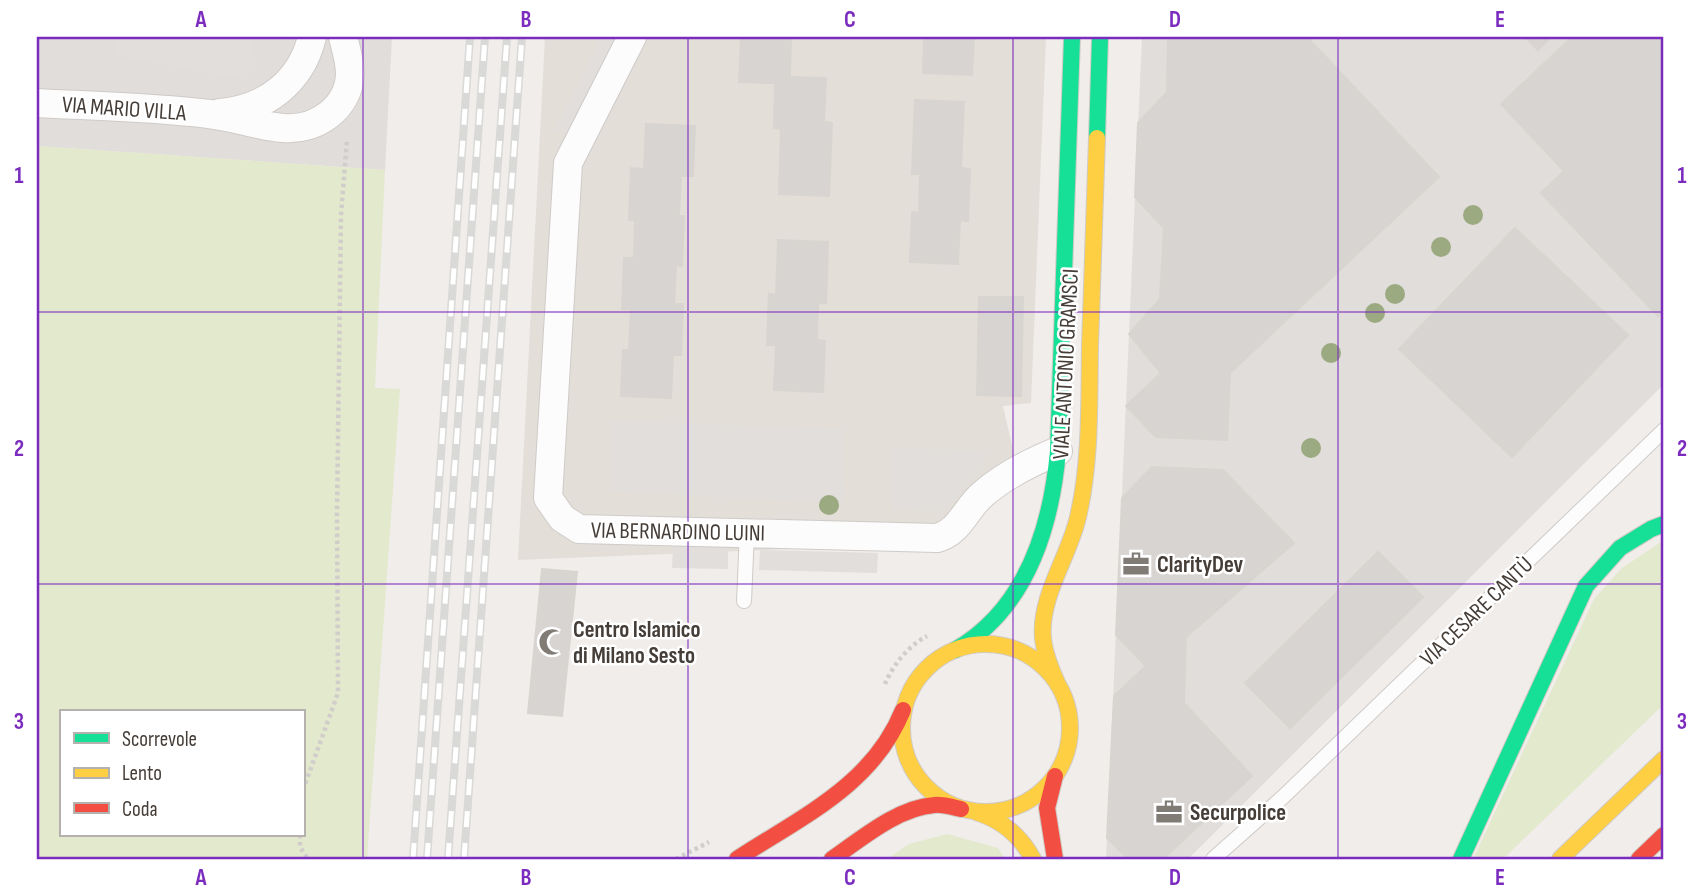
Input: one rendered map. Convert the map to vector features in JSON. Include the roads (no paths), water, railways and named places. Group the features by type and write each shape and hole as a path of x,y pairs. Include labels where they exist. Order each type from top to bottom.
{"main road":[{"name":"VIALE ANTONIO GRAMSCI","path":"955,650 977,637 1012,596 1031,562 1050,512 1058,451 1072,37"},
{"name":"VIALE ANTONIO GRAMSCI","path":"1058,685 1046,659 1042,634 1049,593 1073,534 1081,495 1088,416 1100,37"},
{"path":"1461,859 1586,586 1620,548 1651,528 1664,524"},
{"path":"737,859 851,784 886,745 911,690 923,672 937,659 955,650 982,644 1013,648 1038,662 1058,685 1068,709 1070,730 1066,755 1055,776 1045,810 1055,859"},
{"path":"904,708 902,742 914,773 932,793 968,811 1002,811 1023,804 1042,791 1055,776"},
{"path":"1560,859 1664,759"},
{"path":"832,859 884,826 921,808 938,805 989,815 1003,823 1023,843 1032,859"},
{"path":"1639,859 1664,835"}],"street":[{"name":"VIA MARIO VILLA","path":"210,114 251,107 279,91 292,79 312,37"},
{"name":"VIA MARIO VILLA","path":"37,103 210,114 286,129 309,126 326,118 347,93 350,74 343,37"},
{"name":"VIA BERNARDINO LUINI","path":"632,37 568,163 548,498 562,518 579,528 943,537 950,533 973,503 991,487 1022,467 1058,451"}],"lane":[{"name":"VIA CESARE CANTÙ","path":"1213,859 1288,793 1664,430"},
{"path":"744,601 747,532"}],"railway":[{"path":"413,859 470,37"},
{"path":"427,859 485,37"},
{"path":"448,859 507,37"},
{"path":"464,859 522,37"}],"place":[{"name":"ClarityDev","path":"1136,564"},
{"name":"Centro Islamico di Milano Sesto","path":"552,642"},
{"name":"Securpolice","path":"1169,812"}]}
